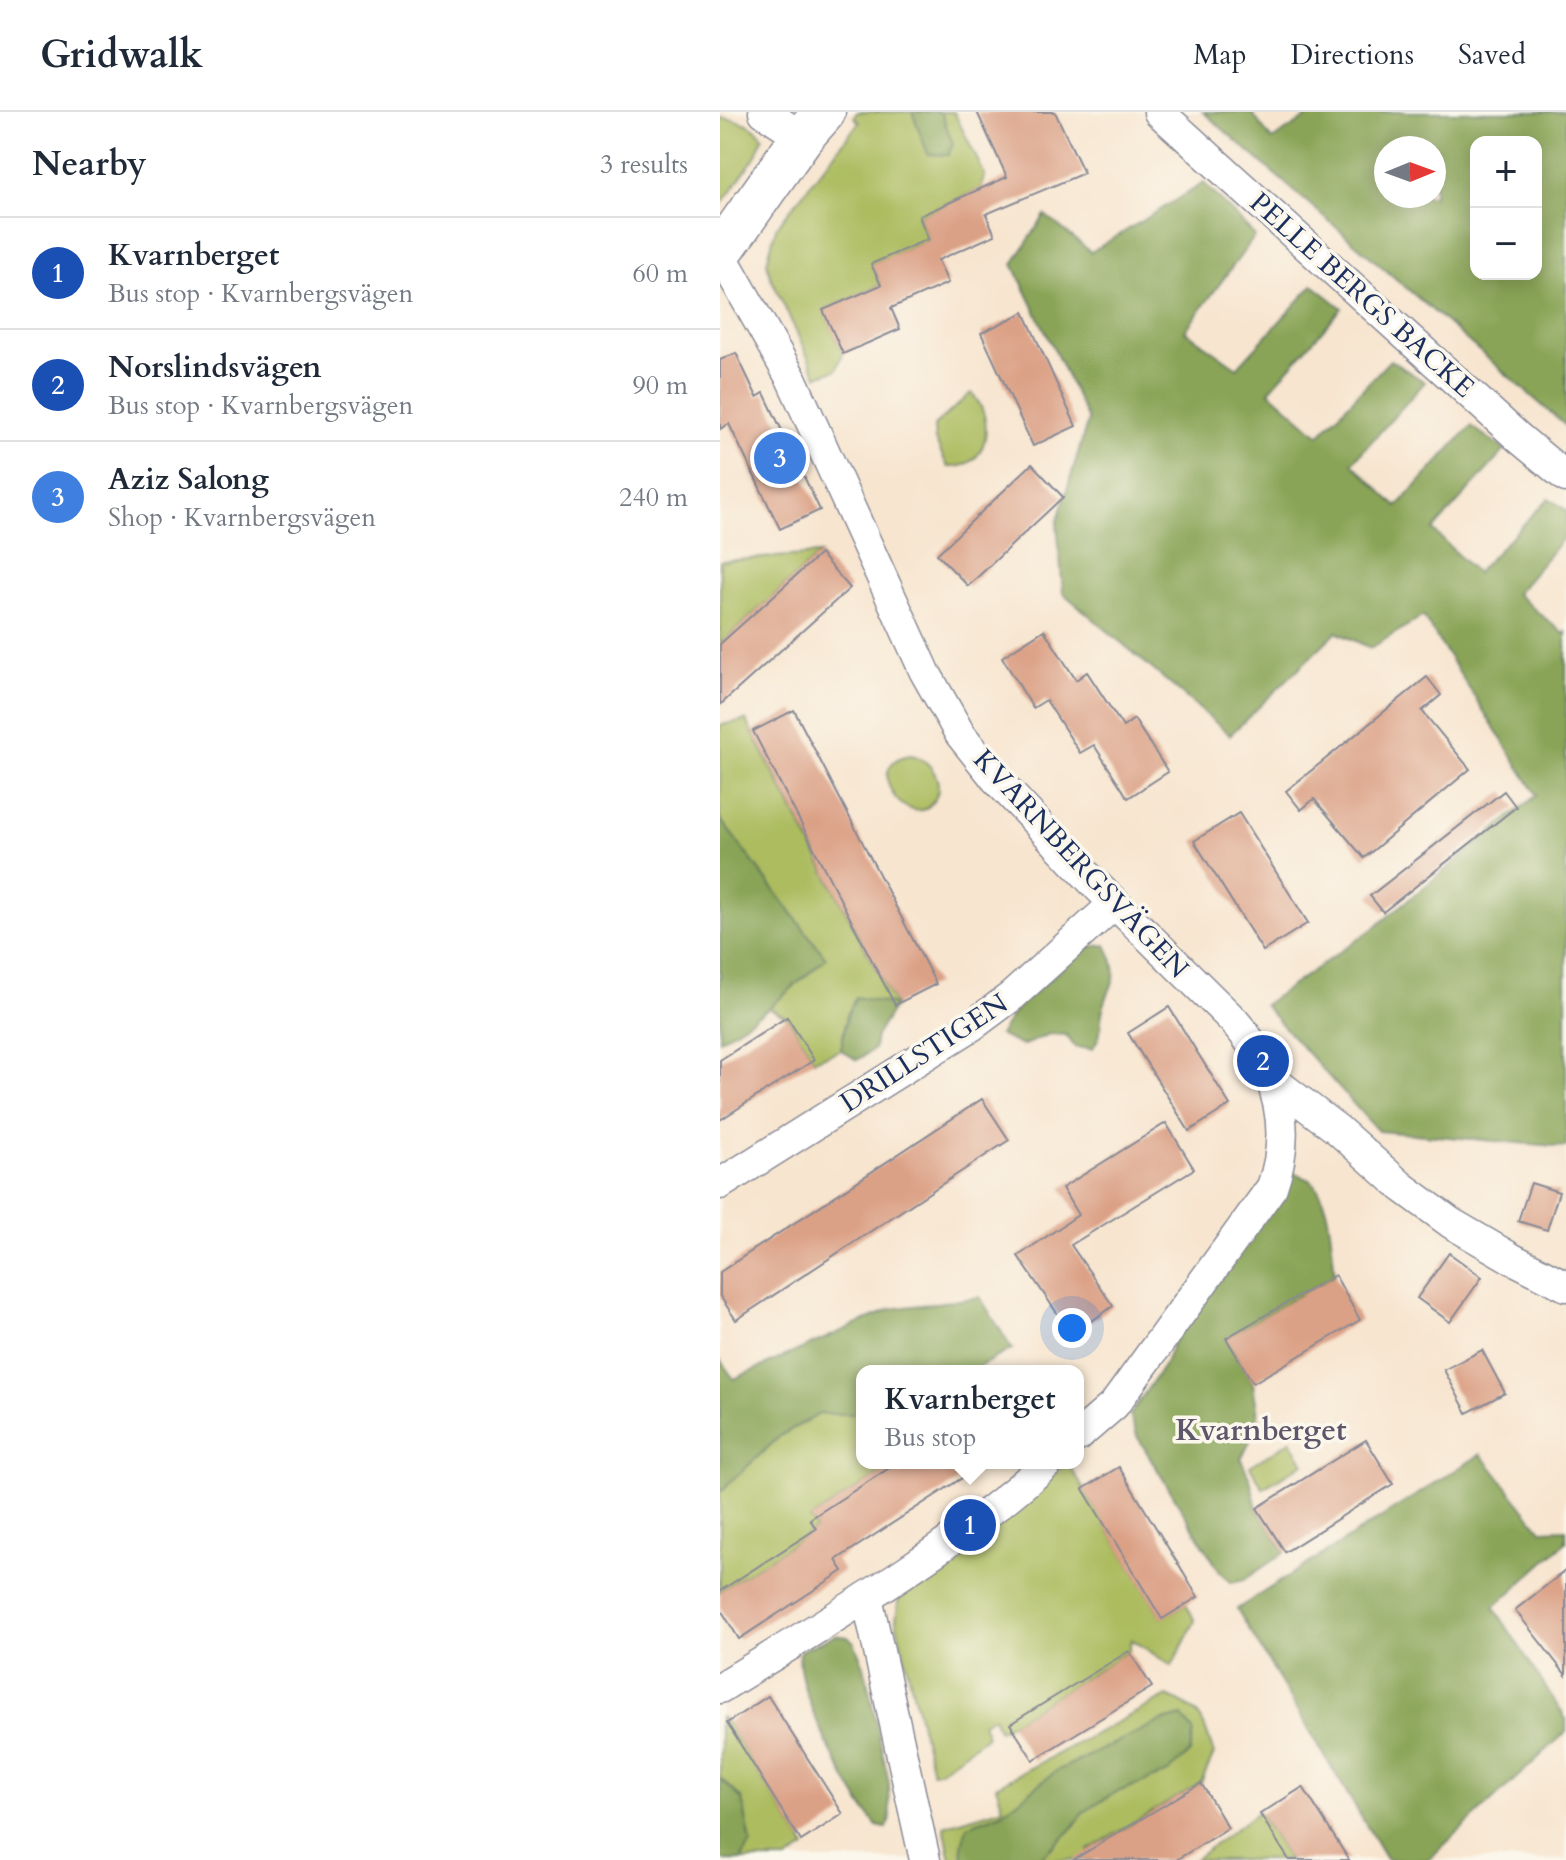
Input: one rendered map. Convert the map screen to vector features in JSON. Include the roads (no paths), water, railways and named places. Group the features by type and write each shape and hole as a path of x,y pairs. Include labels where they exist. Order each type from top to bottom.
{"street":[{"path":"720,253 813,125 764,112"},
{"name":"PELLE BERGS BACKE","path":"1159,112 1520,439 1566,477"},
{"name":"KVARNBERGSVÄGEN","path":"720,253 791,378 925,672 960,734 996,779 1114,904 1234,1021 1253,1044 1274,1081 1281,1163 1272,1187 1114,1405 1084,1431"},
{"name":"DRILLSTIGEN","path":"720,1184 977,1022 1012,996 1114,904"},
{"path":"1274,1081 1338,1130 1402,1187 1451,1223 1566,1286"},
{"path":"720,1688 867,1597 988,1512 1041,1469"},
{"path":"867,1597 925,1860"}],"place":[{"name":"Aziz Salong","path":"780,458"},
{"name":"Norslindsvägen","path":"1263,1061"},
{"name":"Kvarnberget","path":"970,1525"}],"district":[{"name":"Kvarnberget","path":"1261,1430"}]}
